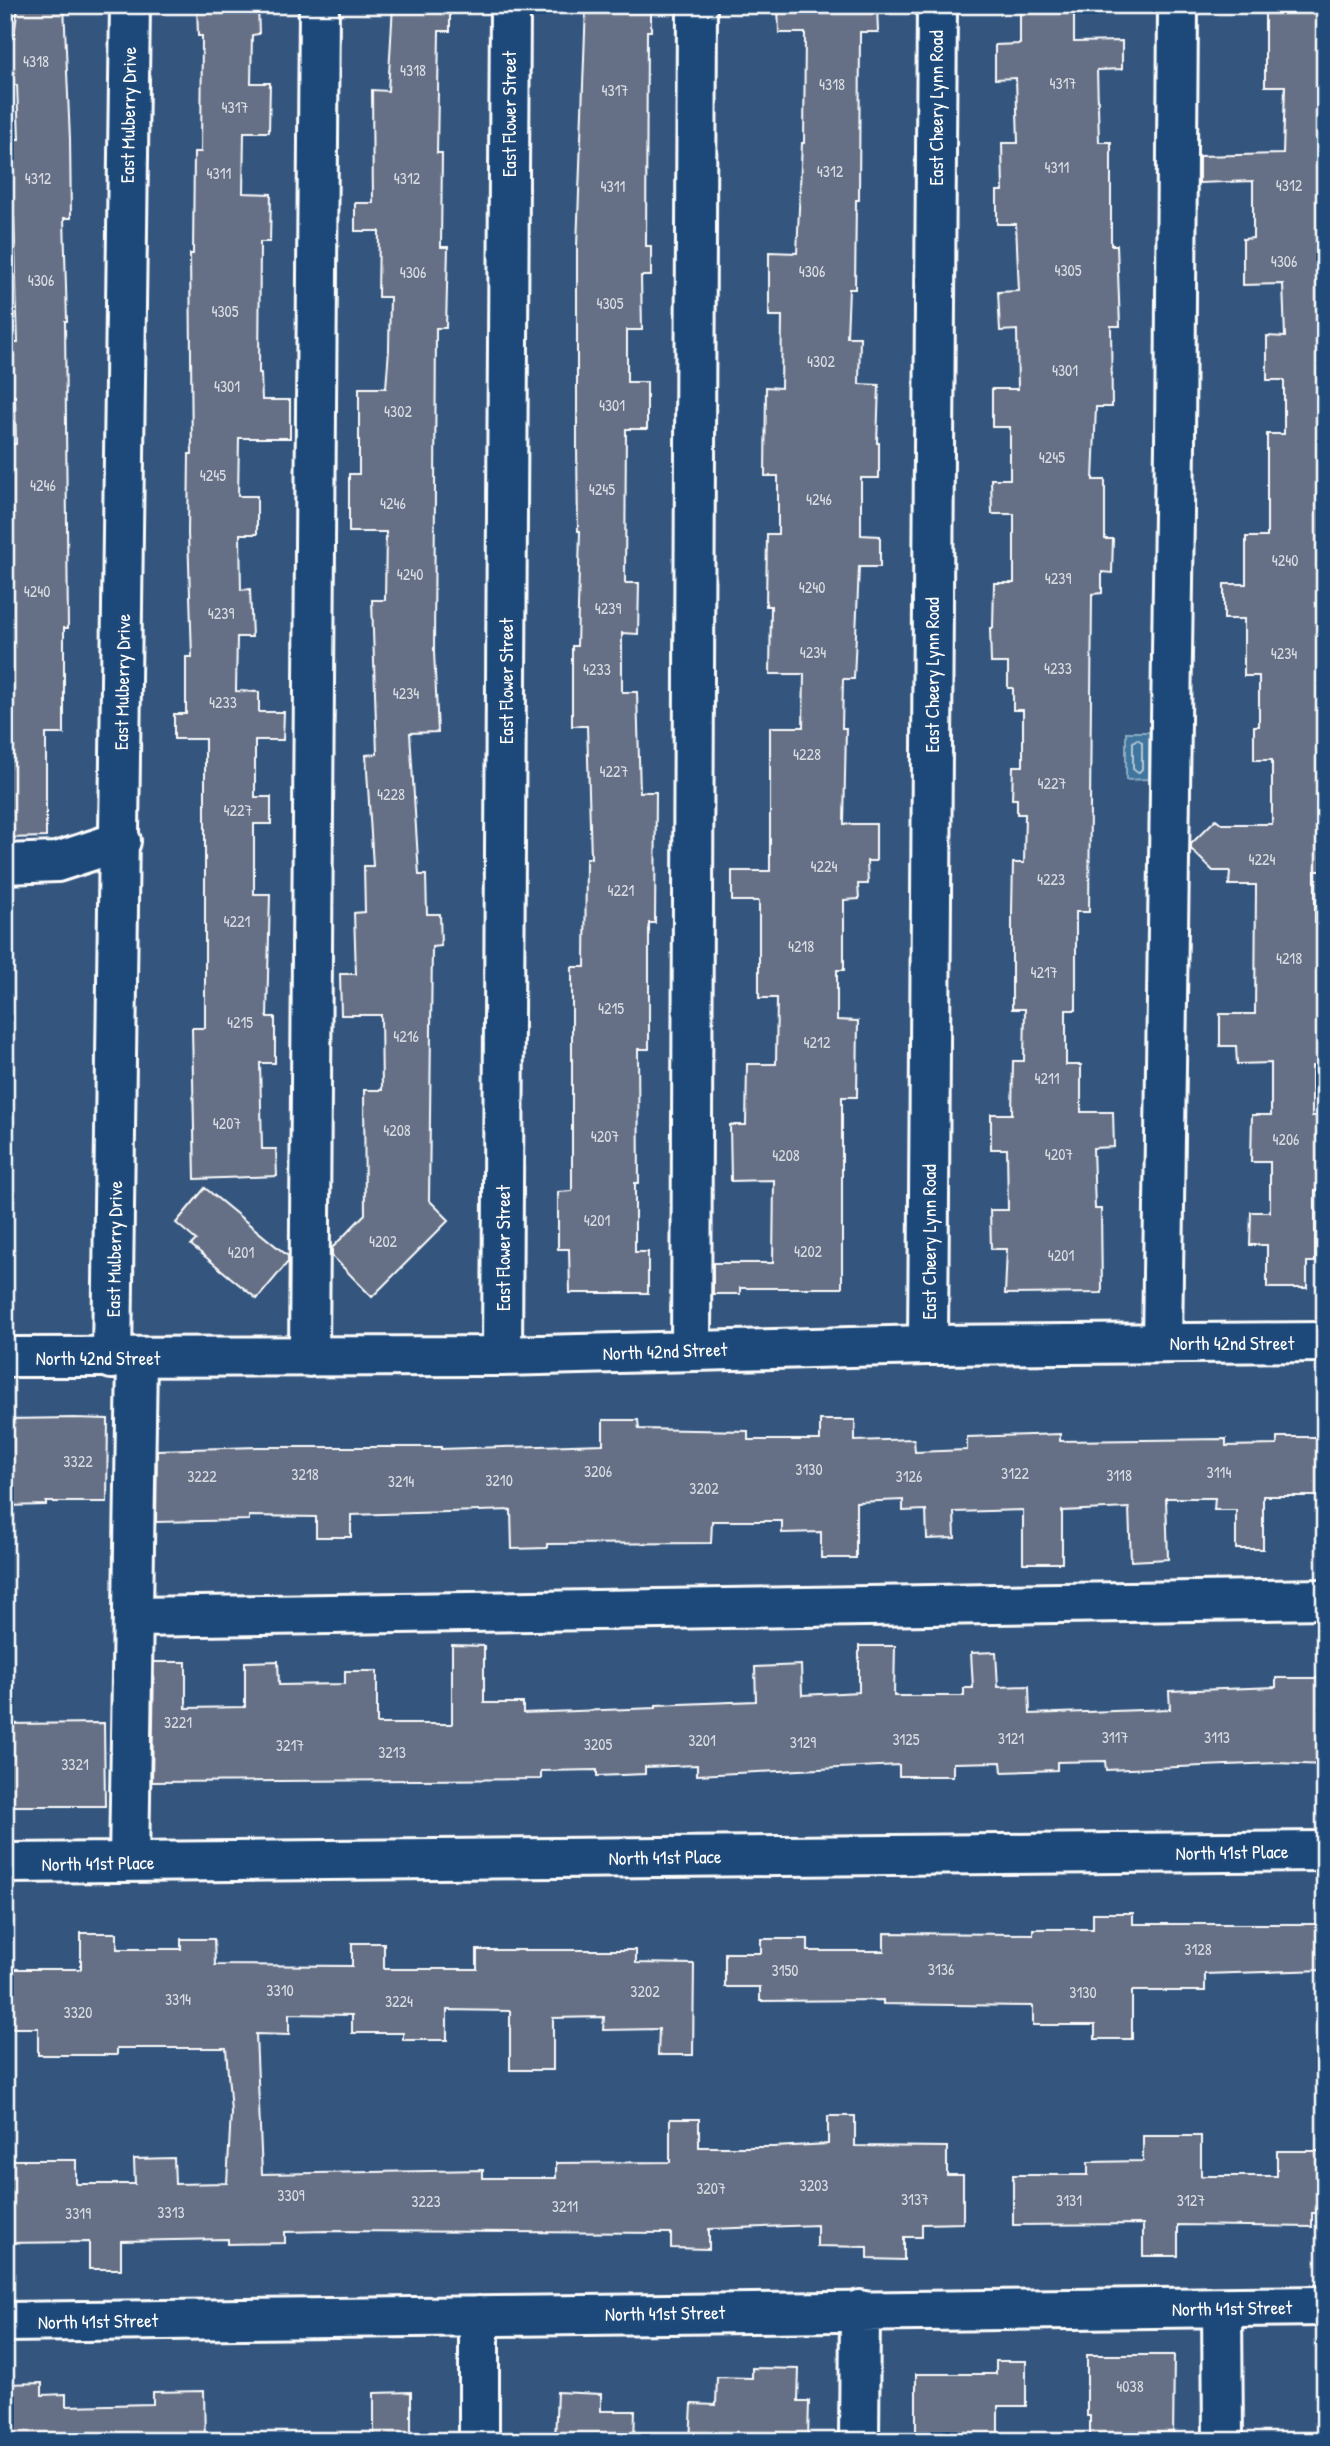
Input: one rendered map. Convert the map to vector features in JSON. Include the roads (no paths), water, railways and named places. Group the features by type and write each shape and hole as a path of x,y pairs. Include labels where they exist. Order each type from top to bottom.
{"street":[{"name":"East Mulberry Drive","path":"129,1862 134,1617 124,1359 121,841 130,5"},
{"path":"309,1357 319,5"},
{"name":"East Flower Street","path":"502,1356 510,5"},
{"path":"691,1350 697,5"},
{"name":"East Cheery Lynn Road","path":"928,1345 937,5"},
{"path":"1162,1343 1175,432 1178,5"},
{"path":"5,863 57,862 121,841"},
{"name":"North 42nd Street","path":"5,1357 124,1359 502,1356 928,1345 1325,1342"},
{"path":"134,1617 1325,1599"},
{"name":"North 41st Place","path":"5,1863 1325,1851"},
{"name":"North 41st Street","path":"5,2322 1325,2306"},
{"path":"1223,2308 1223,2441"},
{"path":"859,2441 860,2310"},
{"path":"479,2441 480,2316"}],"water":[{"path":"1126,732 1149,732 1149,779 1126,780"}]}
